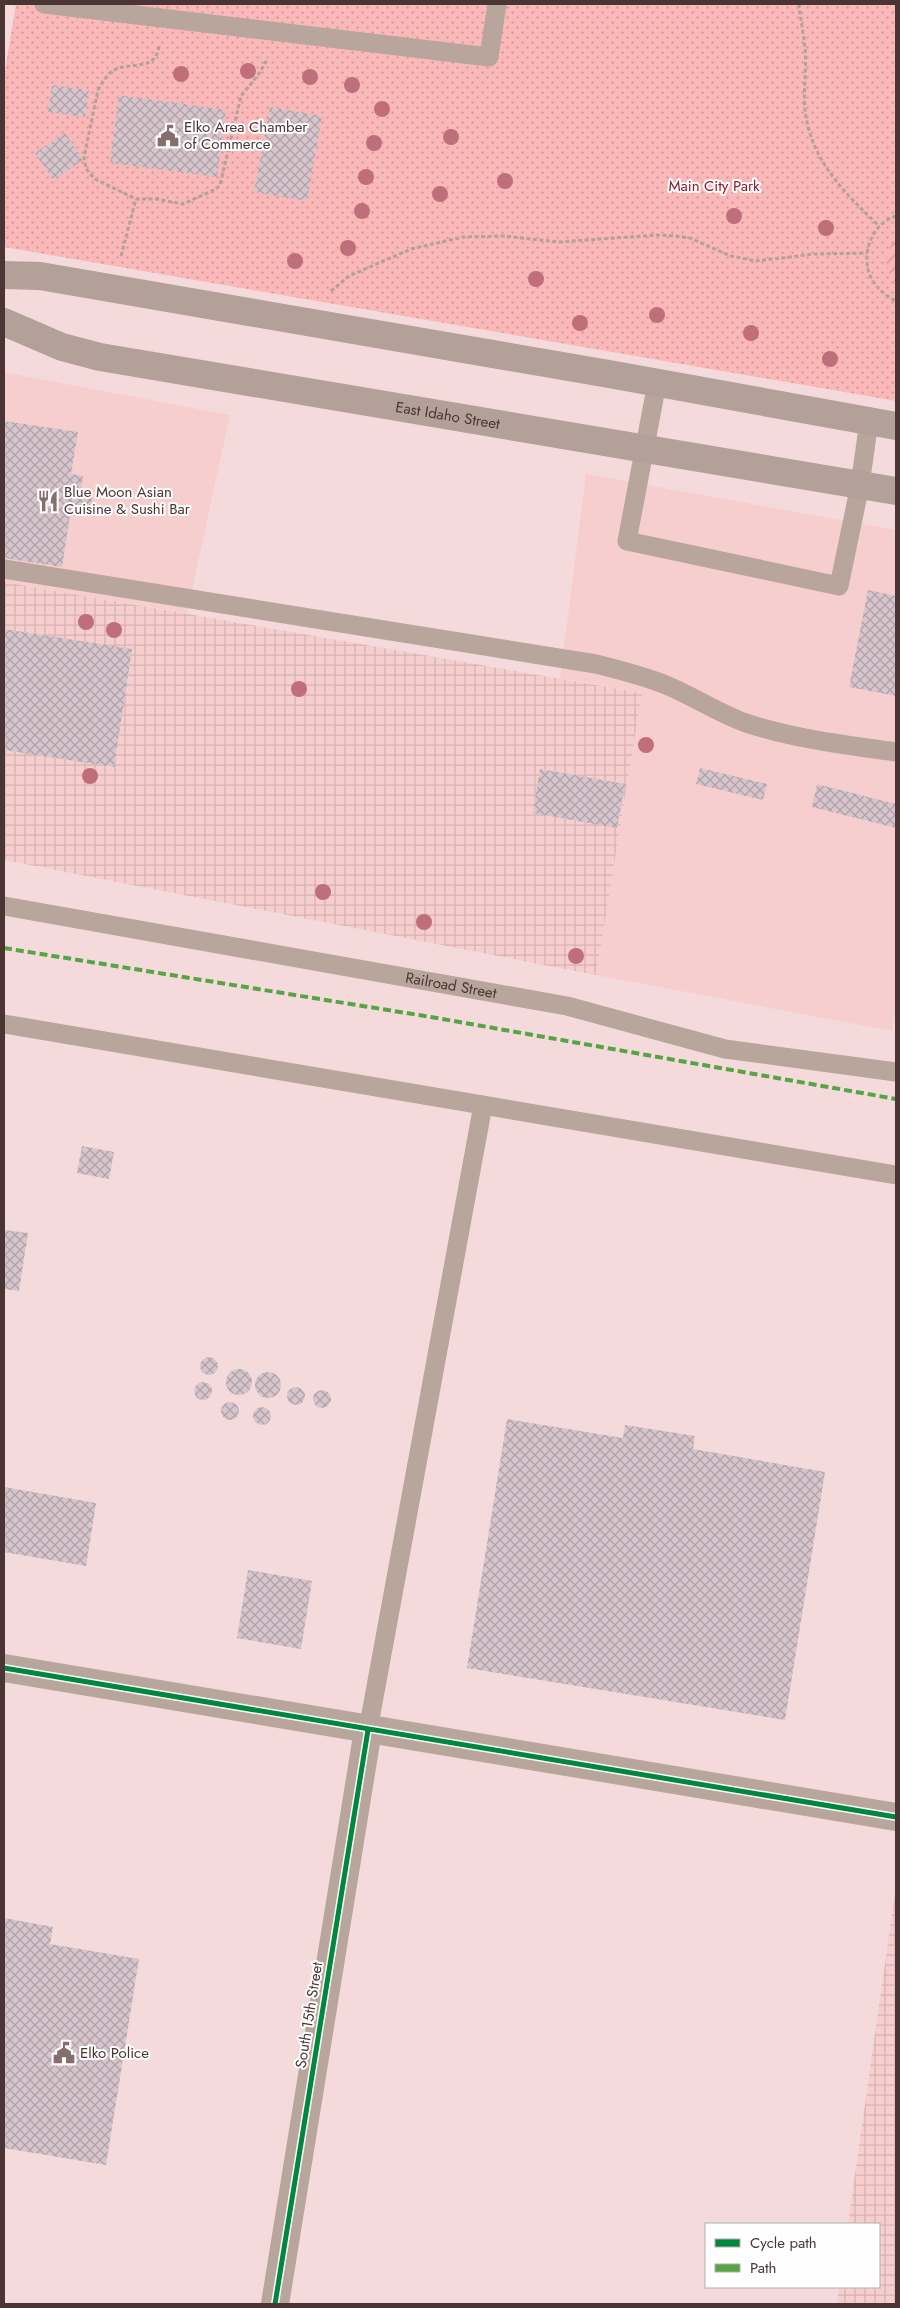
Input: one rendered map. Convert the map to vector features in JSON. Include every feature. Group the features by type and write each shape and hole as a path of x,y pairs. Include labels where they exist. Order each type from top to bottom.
{"main road":[{"path":"4,275 40,276 896,426"},
{"name":"East Idaho Street","path":"4,322 54,344 100,357 896,491"}],"street":[{"path":"4,1668 896,1817"},
{"name":"South 15th Street","path":"275,2304 368,1730"}],"lane":[{"path":"44,4 489,57 498,4"},
{"path":"657,383 627,541 839,586 860,485 869,421"},
{"path":"4,569 596,664 667,685 721,713 747,723 836,744 896,752"},
{"name":"Railroad Street","path":"4,906 566,1006 725,1050 896,1072"},
{"path":"4,1024 896,1175"},
{"path":"368,1730 482,1105"}],"path":[{"path":"799,4 806,50 805,109 811,139 821,160 838,185 879,226"},
{"path":"163,18 156,57 144,65 115,69 103,80 98,90 84,157 86,169 95,179 136,199 156,198 183,204 216,189 220,185 241,96 266,62 273,31"},
{"path":"119,264 136,199"},
{"path":"896,216 879,226 871,238 867,253 868,269 874,283 884,295 896,302"},
{"path":"328,294 349,276 384,260 411,249 463,237 503,236 559,242 657,235 676,236 690,238 731,256 756,261 814,254 867,253"}],"shaded area":[{"path":"8,373 230,415 187,613 4,582 4,374"},
{"path":"586,474 896,530 896,1009 892,1031 596,975 642,693 560,678"},
{"path":"4,582 642,693 596,975 4,860"},
{"path":"896,1886 896,2304 837,2304 839,2288 880,2288 880,2223 848,2223"}],"green space":[{"name":"Main City Park","path":"16,4 896,4 896,401 4,247 4,77"},
{"path":"896,239 896,283 887,267 887,255"}],"building":[{"path":"52,85 89,90 85,117 48,112"},
{"name":"Elko Area Chamber of Commerce","path":"119,95 226,110 217,177 110,163"},
{"path":"270,107 322,116 307,201 254,192"},
{"path":"65,133 83,160 53,180 35,153"},
{"name":"Blue Moon Asian Cuisine & Sushi Bar","path":"4,421 78,432 71,474 83,476 81,491 93,492 90,513 71,509 62,567 4,558"},
{"path":"868,590 896,596 896,696 849,687"},
{"path":"4,629 132,649 114,767 4,750"},
{"path":"700,768 767,784 763,800 696,784"},
{"path":"540,769 625,784 617,828 533,813"},
{"path":"817,784 896,804 896,828 812,807"},
{"path":"82,1146 114,1152 109,1179 77,1173"},
{"path":"4,1230 28,1233 19,1291 4,1289"},
{"path":"209,1357 215,1360 218,1366 215,1372 209,1375 203,1372 200,1366 203,1360"},
{"path":"239,1369 248,1373 252,1382 248,1391 239,1395 230,1391 226,1382 230,1373"},
{"path":"268,1372 277,1376 281,1385 277,1394 268,1398 259,1394 255,1385 259,1376"},
{"path":"203,1382 209,1385 212,1391 209,1397 203,1400 197,1397 194,1391 197,1385"},
{"path":"296,1387 302,1390 305,1396 302,1402 296,1405 290,1402 287,1396 290,1390"},
{"path":"322,1390 328,1393 331,1399 328,1405 322,1408 316,1405 313,1399 316,1393"},
{"path":"230,1402 236,1405 239,1411 236,1417 230,1420 224,1417 221,1411 224,1405"},
{"path":"262,1407 268,1410 271,1416 268,1422 262,1425 256,1422 253,1416 256,1410"},
{"path":"507,1419 623,1438 625,1425 695,1436 693,1449 825,1472 785,1720 467,1668"},
{"path":"4,1487 96,1503 86,1566 4,1552"},
{"path":"248,1570 312,1581 301,1649 237,1638"},
{"name":"Elko Police","path":"4,1918 53,1927 50,1944 139,1959 106,2165 4,2148"}],"marked path":[{"path":"4,948 431,1017 896,1099"}],"cycle path":[{"path":"4,1668 896,1817"},
{"path":"275,2304 368,1730"}],"place":[{"name":"Elko Area Chamber of Commerce","path":"168,136"},
{"name":"Blue Moon Asian Cuisine & Sushi Bar","path":"48,501"},
{"name":"Elko Police","path":"64,2053"}]}
